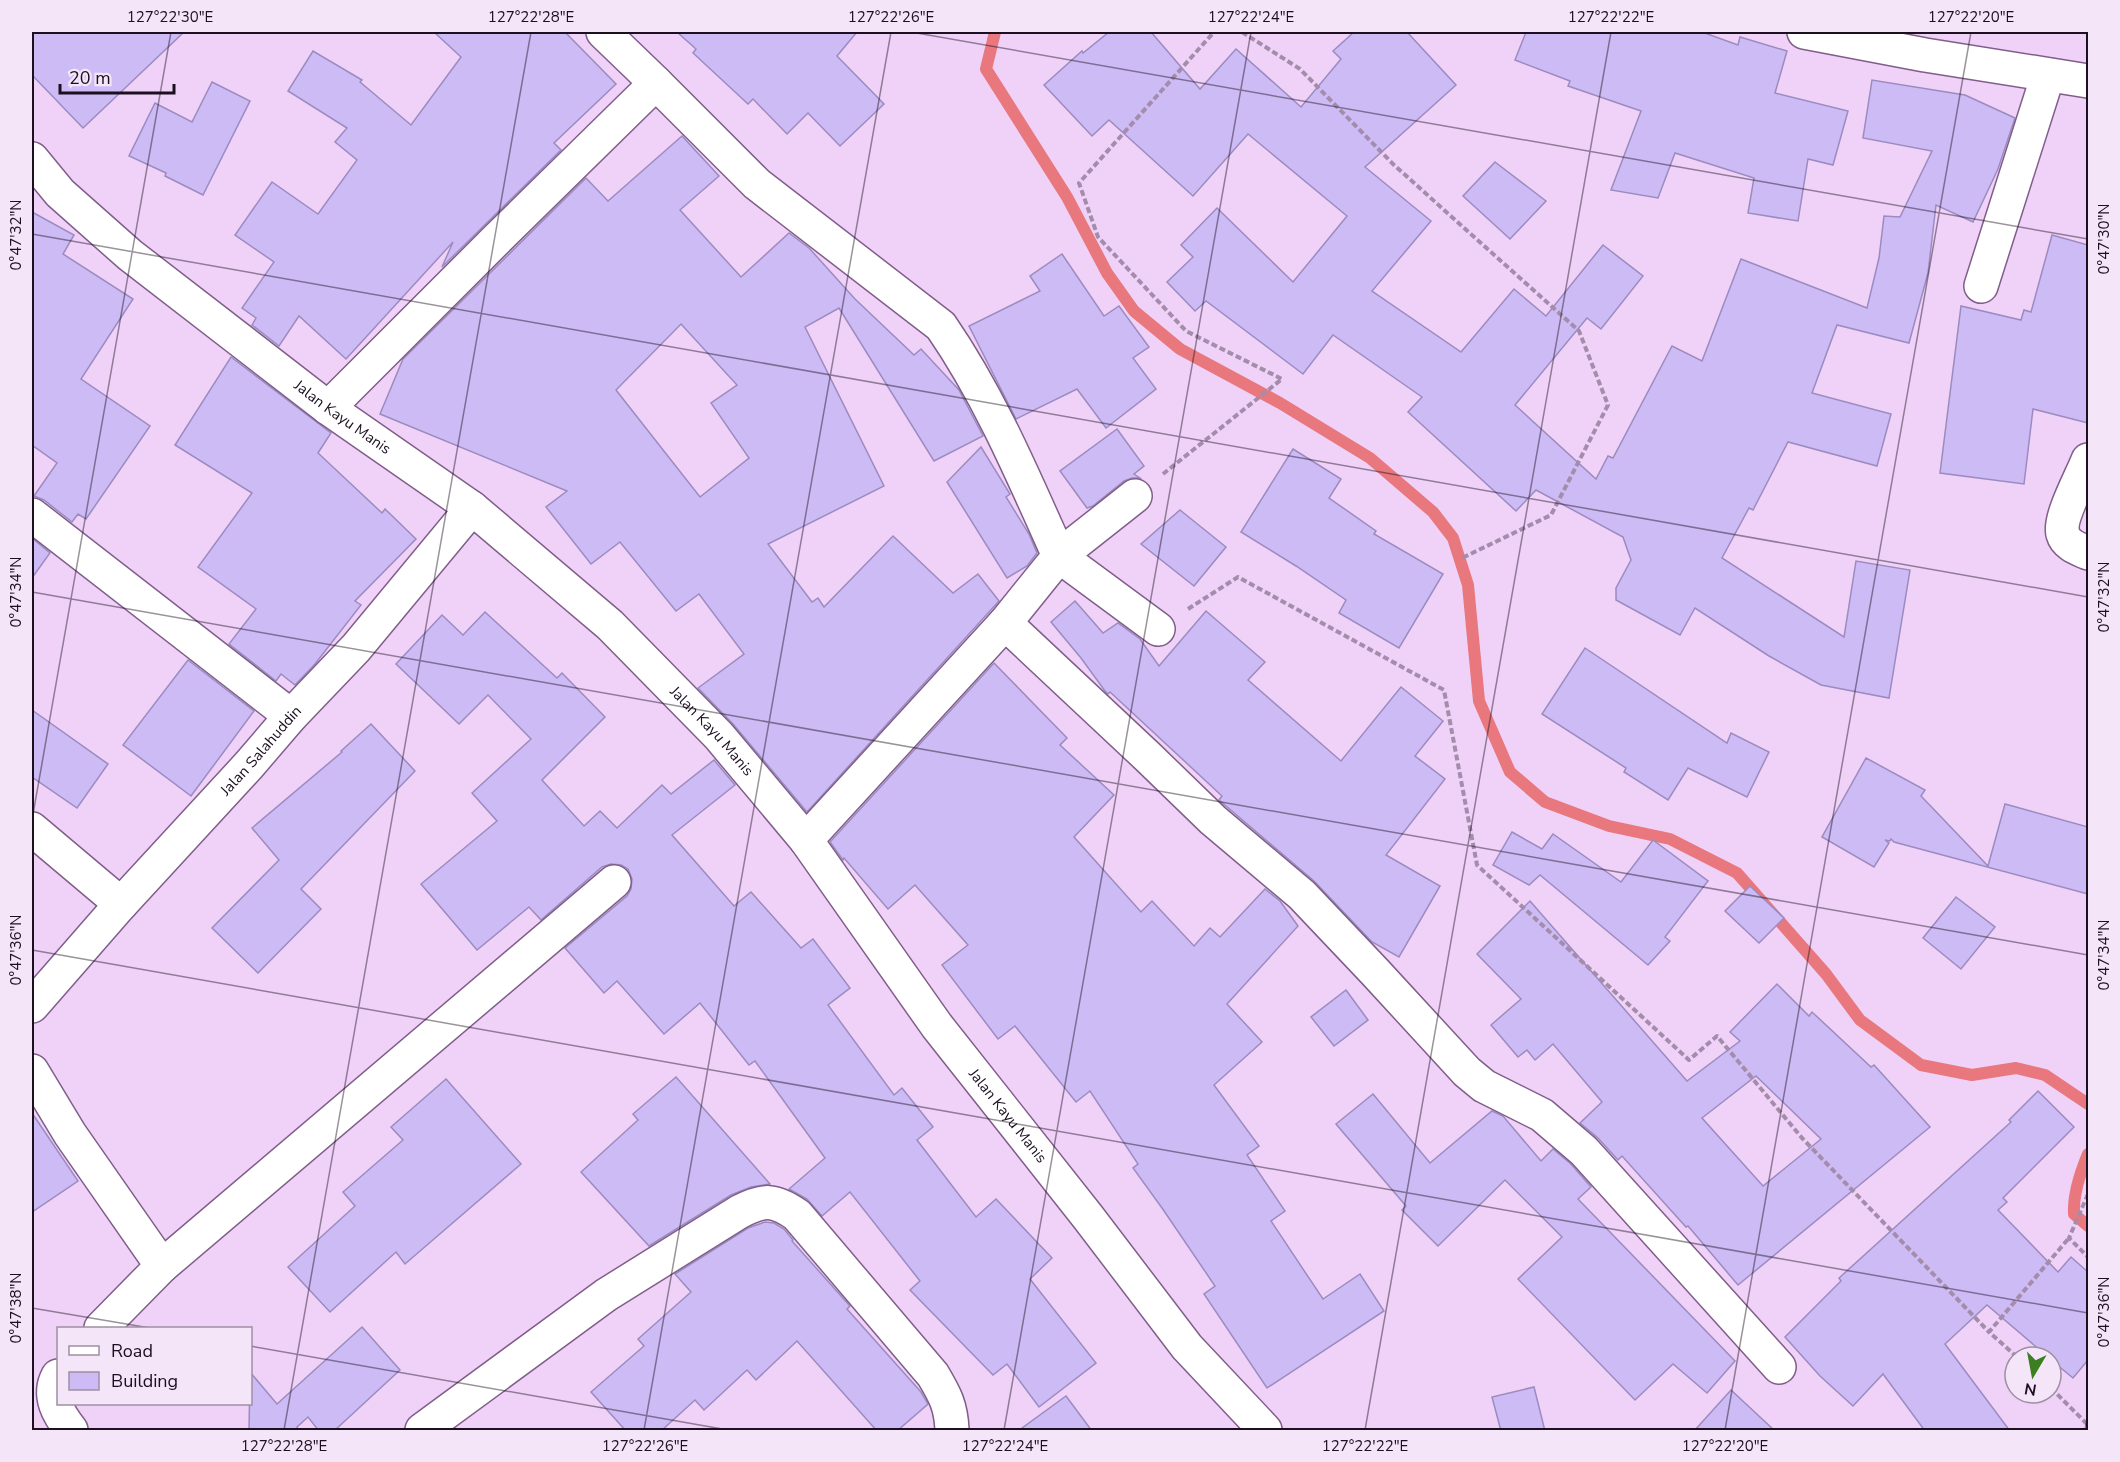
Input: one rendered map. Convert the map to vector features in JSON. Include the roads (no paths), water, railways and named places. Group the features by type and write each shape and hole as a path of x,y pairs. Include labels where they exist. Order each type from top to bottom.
{"street":[{"path":"603,32 757,184 941,326 954,344 1016,459 1059,556 1158,629"},
{"path":"1804,32 1925,55 2088,81"},
{"path":"1981,286 2048,75"},
{"path":"328,408 656,83"},
{"name":"Jalan Kayu Manis","path":"32,159 60,193 130,255 328,408 472,508 610,625 719,736 806,840 937,1026 1187,1347 1265,1431"},
{"path":"2088,460 2062,524 2063,536 2073,546 2088,553"},
{"path":"806,840 1005,623 1059,556 1135,496"},
{"name":"Jalan Salahuddin","path":"32,1006 291,716 356,648 472,508"},
{"path":"32,515 291,716"},
{"path":"1005,623 1213,820 1302,896 1467,1072 1484,1086 1542,1115 1584,1151 1779,1367"},
{"path":"32,829 121,904"},
{"path":"103,1327 162,1266 614,882"},
{"path":"32,1071 70,1134 162,1266"},
{"path":"422,1431 606,1295 739,1212 751,1205 765,1202 781,1204 797,1215 933,1375 946,1398 951,1413 952,1431"},
{"path":"57,1380 53,1396 58,1414 71,1431"}],"waterway":[{"path":"995,32 986,69 1067,197 1107,273 1134,311 1180,349 1280,403 1370,458 1433,512 1453,538 1468,585 1479,701 1510,772 1545,802 1609,826 1670,839 1737,873 1826,974 1860,1020 1921,1065 1972,1075 2016,1068 2045,1075 2088,1104"},
{"path":"2088,1154 2082,1169 2074,1206 2074,1214 2088,1226"}]}
